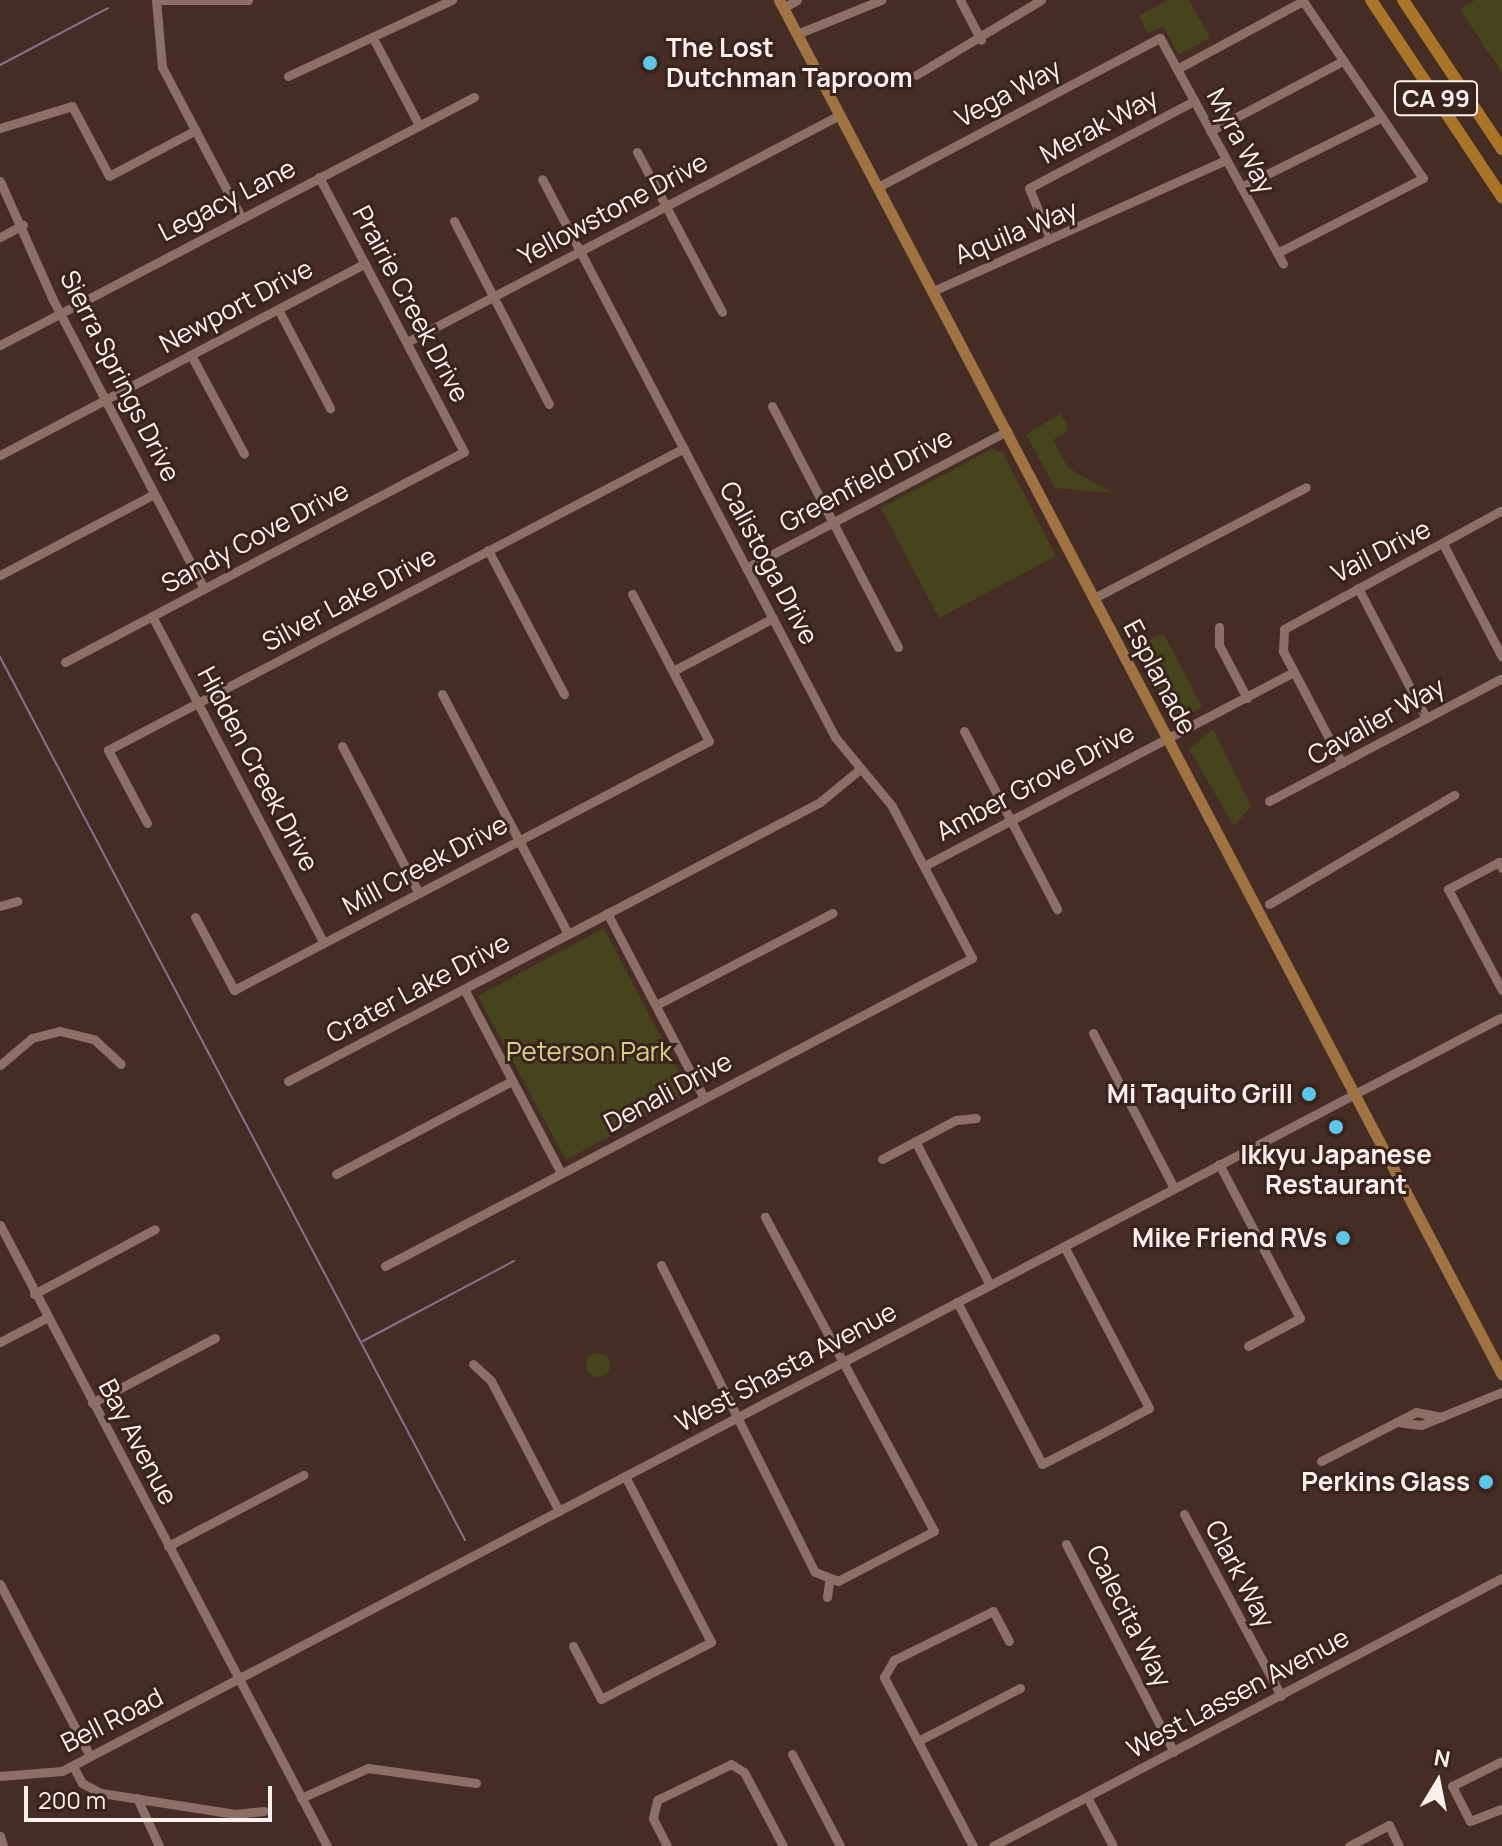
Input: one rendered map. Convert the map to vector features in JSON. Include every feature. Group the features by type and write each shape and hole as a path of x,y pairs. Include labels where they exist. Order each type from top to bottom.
{"highway":[{"name":"CA 99","path":"1371,0 1502,197"},
{"name":"CA 99","path":"1403,0 1502,149"}],"main road":[{"name":"Esplanade","path":"781,4 1502,1375"}],"street":[{"path":"241,217 159,56 158,0 248,0"},
{"path":"288,76 374,40 452,0"},
{"path":"781,4 797,0"},
{"path":"797,34 881,0"},
{"path":"960,0 981,40"},
{"path":"916,75 933,59 981,40 1041,0"},
{"path":"1177,69 1303,1 1423,178 1277,253"},
{"name":"Myra Way","path":"1160,38 1283,264"},
{"name":"Vega Way","path":"878,187 1160,38"},
{"path":"374,40 419,125"},
{"path":"1210,131 1343,61"},
{"name":"Legacy Lane","path":"0,345 474,97"},
{"name":"Merak Way","path":"1049,236 1029,188 1194,101"},
{"path":"0,128 72,106 109,176 196,130"},
{"name":"Yellowstone Drive","path":"407,342 839,115"},
{"path":"1241,187 1382,117"},
{"path":"637,152 722,312"},
{"name":"Aquila Way","path":"933,291 1049,236 1116,214 1226,160"},
{"name":"Prairie Creek Drive","path":"319,177 464,452"},
{"name":"Calistoga Drive","path":"542,179 773,618 860,769 892,806 972,958"},
{"name":"Sierra Springs Drive","path":"0,181 23,225 60,314 204,589"},
{"path":"454,221 549,404"},
{"path":"0,237 23,225"},
{"name":"Newport Drive","path":"0,455 365,263"},
{"path":"278,309 330,408"},
{"path":"191,355 244,454"},
{"path":"772,406 898,647"},
{"name":"Greenfield Drive","path":"746,568 1007,431"},
{"name":"Silver Lake Drive","path":"147,823 108,750 684,448"},
{"name":"Sandy Cove Drive","path":"65,662 464,452"},
{"path":"1094,598 1306,487"},
{"path":"0,575 154,494"},
{"name":"Vail Drive","path":"1294,672 1282,632 1502,510"},
{"path":"1443,544 1502,657"},
{"path":"488,550 564,694"},
{"path":"1358,588 1426,718"},
{"path":"632,594 673,671 773,618"},
{"name":"Hidden Creek Drive","path":"152,616 324,943"},
{"path":"1219,627 1219,645 1247,698"},
{"name":"Mill Creek Drive","path":"195,917 234,990 709,741 673,671"},
{"path":"1294,672 1342,763"},
{"name":"Amber Grove Drive","path":"924,866 1294,672"},
{"name":"Cavalier Way","path":"1269,801 1502,678"},
{"path":"442,694 568,934"},
{"path":"964,731 1057,909"},
{"path":"342,746 419,893"},
{"path":"704,1098 607,913 830,796 860,769"},
{"path":"1269,904 1454,795"},
{"path":"1502,868 1499,862 1448,889 1502,990"},
{"path":"0,906 17,901"},
{"name":"Crater Lake Drive","path":"288,1081 607,913"},
{"path":"656,1005 833,913"},
{"name":"Denali Drive","path":"385,1266 972,958"},
{"path":"464,989 561,1173"},
{"name":"West Shasta Avenue","path":"238,1679 1502,1017"},
{"path":"0,1065 32,1038 60,1031 95,1040 121,1064"},
{"path":"1093,1033 1174,1188"},
{"path":"336,1174 512,1081"},
{"path":"882,1159 915,1141 976,1118"},
{"path":"915,1141 990,1285"},
{"path":"1219,1164 1300,1318 1248,1346"},
{"path":"765,1217 934,1531 829,1582"},
{"name":"Bay Avenue","path":"0,1225 327,1846"},
{"path":"34,1294 155,1229"},
{"path":"957,1302 1042,1464 1097,1436 1149,1408 1064,1246"},
{"path":"661,1265 815,1572 829,1582"},
{"path":"0,1342 48,1317"},
{"path":"92,1403 215,1338"},
{"path":"473,1364 491,1381 559,1511"},
{"path":"1396,1422 1418,1425 1502,1392"},
{"path":"1321,1461 1418,1413 1442,1417"},
{"path":"1418,1413 1418,1425"},
{"path":"168,1546 303,1475"},
{"path":"573,1646 601,1699 711,1642 625,1476"},
{"name":"Clark Way","path":"1184,1514 1281,1696"},
{"name":"Calecita Way","path":"1066,1544 1174,1752"},
{"name":"West Lassen Avenue","path":"993,1846 1502,1578"},
{"path":"827,1597 829,1582"},
{"path":"0,1584 90,1756"},
{"path":"973,1846 884,1677 894,1660 993,1611 1009,1641"},
{"name":"Bell Road","path":"0,1776 39,1777 73,1766 238,1679"},
{"path":"918,1741 1020,1688"},
{"path":"792,1754 840,1846"},
{"path":"1502,1761 1452,1786 1470,1821 1502,1809"},
{"path":"667,1846 653,1818 657,1800 731,1764 744,1772 783,1846"},
{"path":"73,1766 89,1789 235,1814 264,1811"},
{"path":"301,1798 361,1769 476,1783"},
{"path":"1087,1797 1113,1846"},
{"path":"137,1798 159,1846"},
{"path":"1349,1846 1389,1825 1399,1846"},
{"path":"0,1836 3,1846"}],"green space":[{"path":"1168,0 1189,0 1210,38 1179,55 1163,26 1148,34 1139,16"},
{"path":"1475,0 1502,0 1502,73 1460,9"},
{"path":"1061,414 1069,430 1053,440 1068,468 1112,493 1055,488 1026,434"},
{"path":"992,449 1003,453 1056,556 939,618 881,508"},
{"path":"1163,633 1202,707 1182,718 1172,714 1136,647"},
{"path":"1213,729 1251,806 1234,826 1189,749"},
{"name":"Peterson Park","path":"604,928 690,1093 566,1160 478,996"},
{"path":"598,1353 609,1360 610,1365 603,1376 598,1377 587,1370 586,1365 593,1354"}],"waterway":[{"path":"0,65 108,8"},
{"path":"0,657 465,1540"},
{"path":"363,1341 514,1261"}],"place":[{"name":"The Lost Dutchman Taproom","path":"650,63"},
{"name":"Mi Taquito Grill","path":"1309,1094"},
{"name":"Ikkyu Japanese Restaurant","path":"1336,1127"},
{"name":"Mike Friend RVs","path":"1343,1238"},
{"name":"Perkins Glass","path":"1486,1482"}]}
